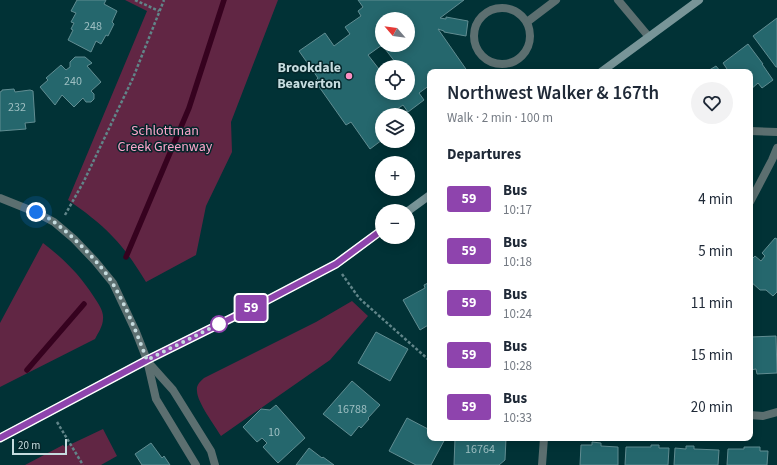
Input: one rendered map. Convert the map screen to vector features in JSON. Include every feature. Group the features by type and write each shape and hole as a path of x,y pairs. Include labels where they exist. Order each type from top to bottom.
{"main road":[{"path":"604,69 699,0"},
{"path":"415,206 427,197"},
{"path":"0,438 147,360 258,305 336,264 375,235"}],"street":[{"path":"527,22 556,0"},
{"path":"618,0 649,37"},
{"path":"504,8 517,12 527,22 531,41 528,49 522,57 514,62 505,65 496,64 487,60 480,54 475,46 475,27 479,19 486,13 495,9 504,8"},
{"path":"753,131 777,132"},
{"path":"753,196 777,148"},
{"path":"0,198 36,212 54,222 74,239 112,283 134,326 147,360 156,400 196,465"},
{"path":"147,360 173,390 211,451 214,465"},
{"path":"753,415 763,416 777,412"},
{"path":"542,465 544,441"}],"path":[{"path":"135,0 159,11"},
{"path":"69,208 84,181 133,78 164,0"},
{"path":"336,264 359,298 427,358"},
{"path":"50,411 83,465"}],"green space":[{"name":"Schlottman Creek Greenway","path":"125,0 278,0 231,122 232,152 206,206 196,255 146,282 135,264 118,242 92,217 68,200 147,11"},
{"path":"43,243 71,268 89,289 102,310 103,322 95,339 0,387 0,323"},
{"path":"352,301 368,316 330,360 221,436 198,396 197,387 201,381 204,378 316,322"},
{"path":"103,429 117,456 101,465 25,465 63,445 65,447"}],"building":[{"path":"77,0 106,0 104,4 117,11 112,22 114,24 108,36 106,35 101,44 96,41 91,52 68,40 73,30 71,29 74,23 71,22 76,13 71,11"},
{"name":"Brookdale Beaverton","path":"358,0 464,0 440,18 446,19 446,17 468,21 466,36 444,32 438,29 466,69 427,69 427,87 419,93 424,100 413,108 405,108 403,105 398,108 375,108 375,145 370,149 351,122 346,125 315,81 318,78 299,51 325,33 334,46 350,34 345,27 361,16 358,11 363,7","holes":["375,12 415,12 415,52 387,52 394,60 415,60 415,100 375,100 375,64 368,55 375,50"]},
{"path":"777,18 777,67 776,67 753,36"},
{"path":"748,44 773,80 762,88 758,83 753,87 753,69 727,69 723,63"},
{"path":"75,57 85,57 92,63 87,66 101,82 91,91 94,94 94,99 91,102 86,102 83,98 74,107 62,95 55,105 40,87 48,80 46,78 61,65 66,70 70,67 70,62"},
{"path":"716,66 718,69 711,69"},
{"path":"14,89 15,92 33,91 35,122 25,123 26,129 0,131 0,92 2,90"},
{"path":"775,238 777,239 777,292 773,296 766,290 760,290 753,284 753,258 755,256 761,261 765,256 762,253"},
{"path":"427,284 427,326 420,330 403,300 425,288 424,285"},
{"path":"376,332 408,349 390,381 358,363"},
{"path":"776,336 777,373 757,374 756,369 753,370 753,337"},
{"path":"352,381 380,405 361,428 359,426 351,436 323,414"},
{"path":"276,405 305,438 278,463 263,447 267,443 262,438 257,442 243,427 261,409 270,410"},
{"path":"407,418 427,428 427,441 444,441 431,465 416,465 389,451"},
{"path":"455,441 506,441 505,460 499,465 454,465"},
{"path":"592,442 601,443 601,446 618,447 618,465 580,465 581,445 592,445"},
{"path":"151,443 162,458 164,456 170,465 142,465 135,454"},
{"path":"651,445 659,445 659,448 669,448 668,465 625,465 626,447 651,447"},
{"path":"686,446 694,446 694,449 719,450 718,465 674,465 675,448 686,449"},
{"path":"744,447 760,447 760,451 768,451 767,465 727,465 728,449 744,449"},
{"path":"309,448 322,458 323,457 334,465 296,465"}],"waterway":[{"path":"126,257 189,108 224,0"},
{"path":"27,370 84,304"}],"bus line":[{"name":"59","path":"0,438 147,360 258,305 336,264 375,235"}],"place":[{"name":"Brookdale Beaverton","path":"349,76"}],"route":[{"path":"36,212 54,222 74,239 112,283 134,326 147,360 219,324"}]}
